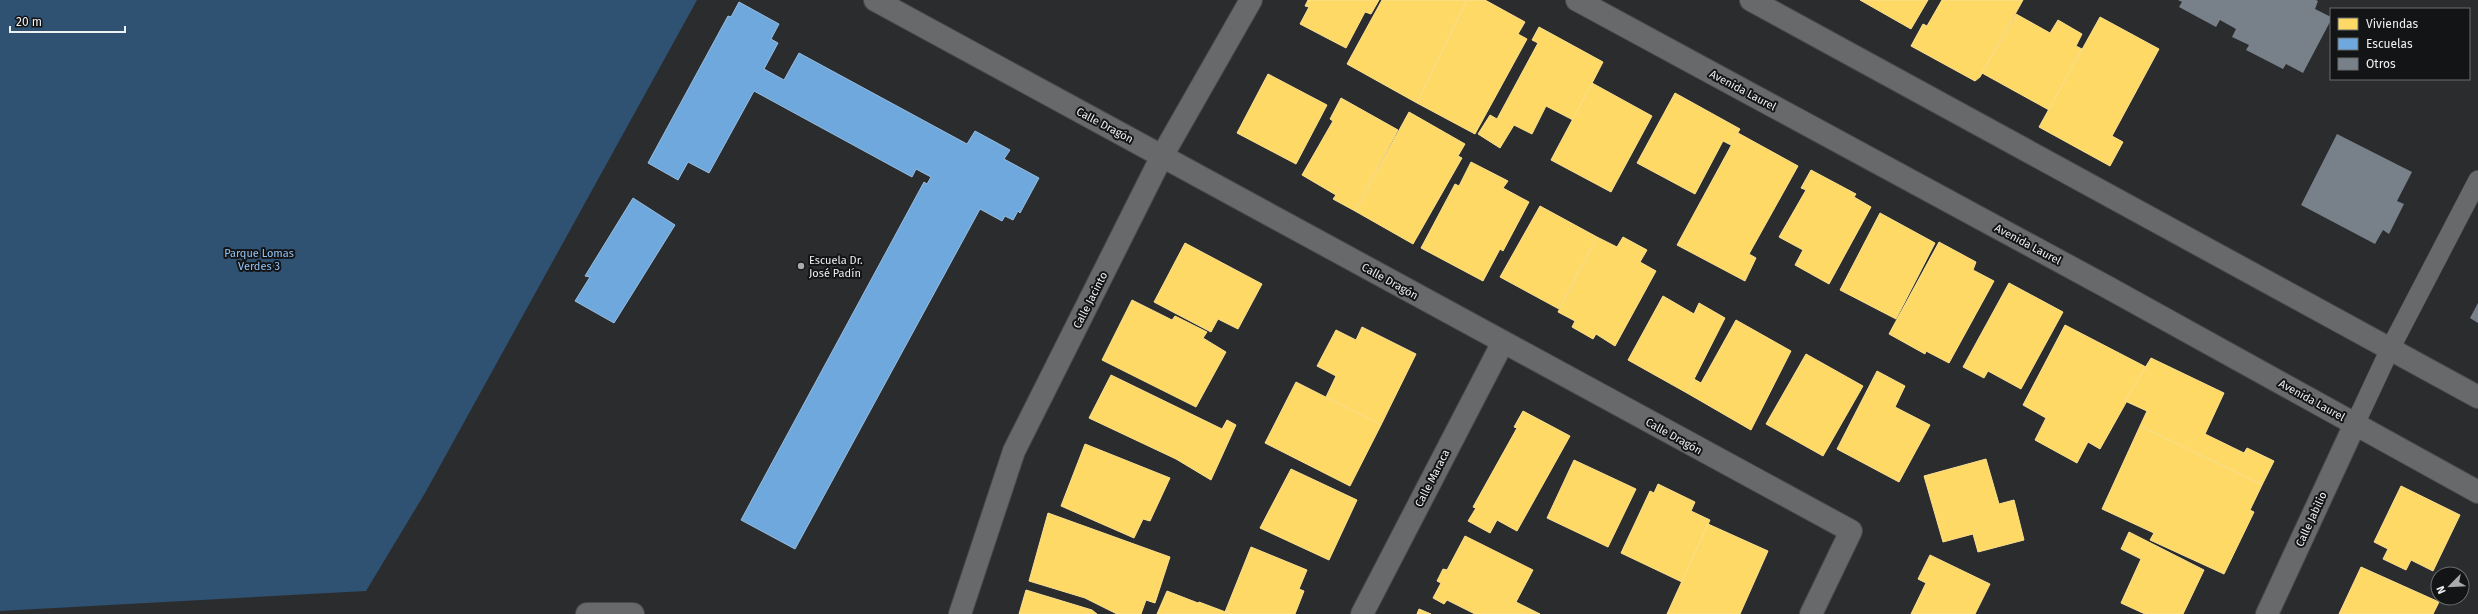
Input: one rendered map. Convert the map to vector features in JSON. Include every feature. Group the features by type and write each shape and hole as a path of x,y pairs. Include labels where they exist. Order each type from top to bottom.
{"street":[{"name":"Calle Dragón","path":"875,0 1851,531 1810,614"},
{"name":"Calle Jacinto","path":"960,614 1014,451 1162,156 1251,0"},
{"name":"Avenida Laurel","path":"1577,0 2116,292 2478,492"},
{"path":"1751,0 2478,397"},
{"name":"Calle Maraca","path":"1362,614 1503,342"},
{"name":"Calle Jabilio","path":"2267,614 2356,424"},
{"path":"587,614 633,614"}],"lane":[{"path":"2356,424 2390,349 2478,180"}],"green space":[{"name":"Parque Lomas Verdes 3","path":"0,0 697,0 425,493 366,591 0,611"}],"building: Viviendas":[{"path":"1308,0 1379,0 1371,14 1365,12 1346,48 1300,24 1309,7 1305,6"},
{"path":"1382,0 1467,0 1417,103 1347,64"},
{"path":"1467,0 1485,0 1525,22 1518,34 1527,39 1475,134 1417,103"},
{"path":"1860,0 1928,0 1911,29"},
{"path":"1942,0 2023,0 1980,77 1975,81 1911,46 1923,24 1927,26"},
{"path":"2016,14 2050,33 2058,20 2082,34 2076,46 2082,49 2049,110 1982,73"},
{"path":"2100,17 2159,49 2112,136 2123,142 2110,166 2039,127"},
{"path":"1539,27 1603,62 1573,120 1546,106 1532,134 1514,125 1500,148 1478,134 1490,115 1497,119 1538,43 1532,40"},
{"path":"1268,74 1327,105 1296,164 1237,133"},
{"path":"1592,83 1652,116 1611,192 1551,160"},
{"path":"1675,93 1740,129 1731,145 1723,141 1695,194 1637,163"},
{"path":"1341,98 1398,130 1355,211 1333,199 1336,195 1302,175 1333,121 1330,119"},
{"path":"1409,112 1465,144 1458,156 1462,158 1413,244 1355,211"},
{"path":"1738,133 1798,166 1749,254 1756,258 1745,281 1677,245"},
{"path":"1471,162 1508,181 1503,188 1529,202 1503,251 1500,249 1483,281 1421,248 1455,184 1459,186"},
{"path":"1811,170 1856,194 1854,197 1871,207 1829,284 1795,265 1803,250 1779,237 1806,190 1801,188"},
{"path":"1540,206 1597,237 1559,309 1500,277"},
{"path":"1880,213 1935,243 1896,319 1840,290"},
{"path":"1597,237 1617,247 1623,237 1647,250 1640,262 1656,271 1615,346 1596,334 1593,339 1572,327 1575,321 1558,312"},
{"path":"1939,242 1976,262 1973,270 1994,281 1949,363 1926,351 1925,354 1889,334"},
{"path":"1185,243 1262,284 1238,329 1218,319 1211,332 1154,302"},
{"path":"2009,283 2063,312 2021,389 1988,371 1984,378 1963,367"},
{"path":"1663,296 1694,314 1699,303 1725,318 1687,393 1628,360"},
{"path":"1132,300 1172,320 1175,316 1207,332 1203,338 1226,352 1196,407 1102,360"},
{"path":"1736,320 1791,351 1751,430 1687,393 1694,379 1701,383"},
{"path":"2065,325 2146,367 2100,449 2088,442 2077,463 2035,440 2046,418 2023,405"},
{"path":"1362,327 1416,354 1381,425 1326,397 1336,376 1317,366 1336,330 1356,340"},
{"path":"1806,354 1863,386 1823,456 1766,424"},
{"path":"2151,358 2224,393 2205,434 2244,453 2247,448 2274,461 2262,485 2140,426 2147,411 2125,401"},
{"path":"1877,371 1905,386 1895,407 1930,425 1899,482 1837,449"},
{"path":"1111,375 1222,429 1227,420 1236,425 1211,480 1176,459 1089,418"},
{"path":"1296,382 1381,425 1350,486 1265,443"},
{"path":"1523,411 1570,436 1517,531 1497,520 1490,533 1468,521 1476,508 1473,507 1517,428 1514,427"},
{"path":"2140,426 2262,485 2250,510 2254,512 2224,574 2150,540 2154,533 2102,509"},
{"path":"1085,444 1170,478 1150,521 1143,519 1134,538 1061,506"},
{"path":"1986,459 1999,504 2014,500 2024,540 1978,552 1973,534 1943,542 1924,476"},
{"path":"1574,460 1636,489 1608,547 1547,518"},
{"path":"1291,469 1357,500 1329,560 1260,528"},
{"path":"1658,484 1695,502 1691,511 1710,520 1682,582 1621,553 1650,491 1654,493"},
{"path":"2401,486 2460,515 2435,566 2430,566 2430,570 2411,560 2406,570 2383,559 2388,549 2374,542"},
{"path":"1048,513 1170,557 1155,603 1146,600 1141,614 1117,614 1085,598 1029,581"},
{"path":"1708,524 1768,551 1740,614 1667,614"},
{"path":"2129,532 2204,570 2183,614 2145,614 2121,603 2141,559 2121,549"},
{"path":"1465,536 1533,570 1516,602 1540,614 1475,614 1447,600 1444,604 1433,598 1441,583 1437,581 1443,569 1447,570"},
{"path":"1251,547 1307,570 1299,589 1304,591 1295,614 1231,614 1225,612"},
{"path":"1930,555 1990,584 1975,614 1911,614 1926,583 1918,579"},
{"path":"2361,567 2430,598 2430,606 2437,606 2433,614 2339,614"},
{"path":"1026,590 1092,610 1097,614 1019,614"},
{"path":"1167,591 1198,603 1199,602 1231,614 1157,614"},
{"path":"1419,609 1431,614 1417,614"}],"building: Escuelas":[{"path":"739,2 779,24 771,39 778,43 764,69 784,80 799,53 967,144 975,131 1010,150 1004,159 1039,178 1020,213 1018,211 1013,220 1005,216 1002,221 980,209 795,549 741,520 924,182 927,184 931,177 916,169 912,177 754,91 709,173 688,162 678,180 648,163 728,16 731,17"},
{"path":"633,198 675,225 614,323 575,301 590,277 585,276"}],"building: Otros":[{"path":"2178,0 2316,0 2318,1 2315,9 2330,16 2330,22 2303,73 2286,64 2283,69 2246,50 2249,45 2232,37 2236,29 2220,20 2216,27 2179,7 2182,2"},
{"path":"2337,134 2412,172 2397,201 2404,204 2389,234 2383,230 2375,244 2301,205"},
{"path":"2478,303 2478,323 2470,318"}],"place":[{"name":"Escuela Dr. José Padín","path":"801,266"}]}
